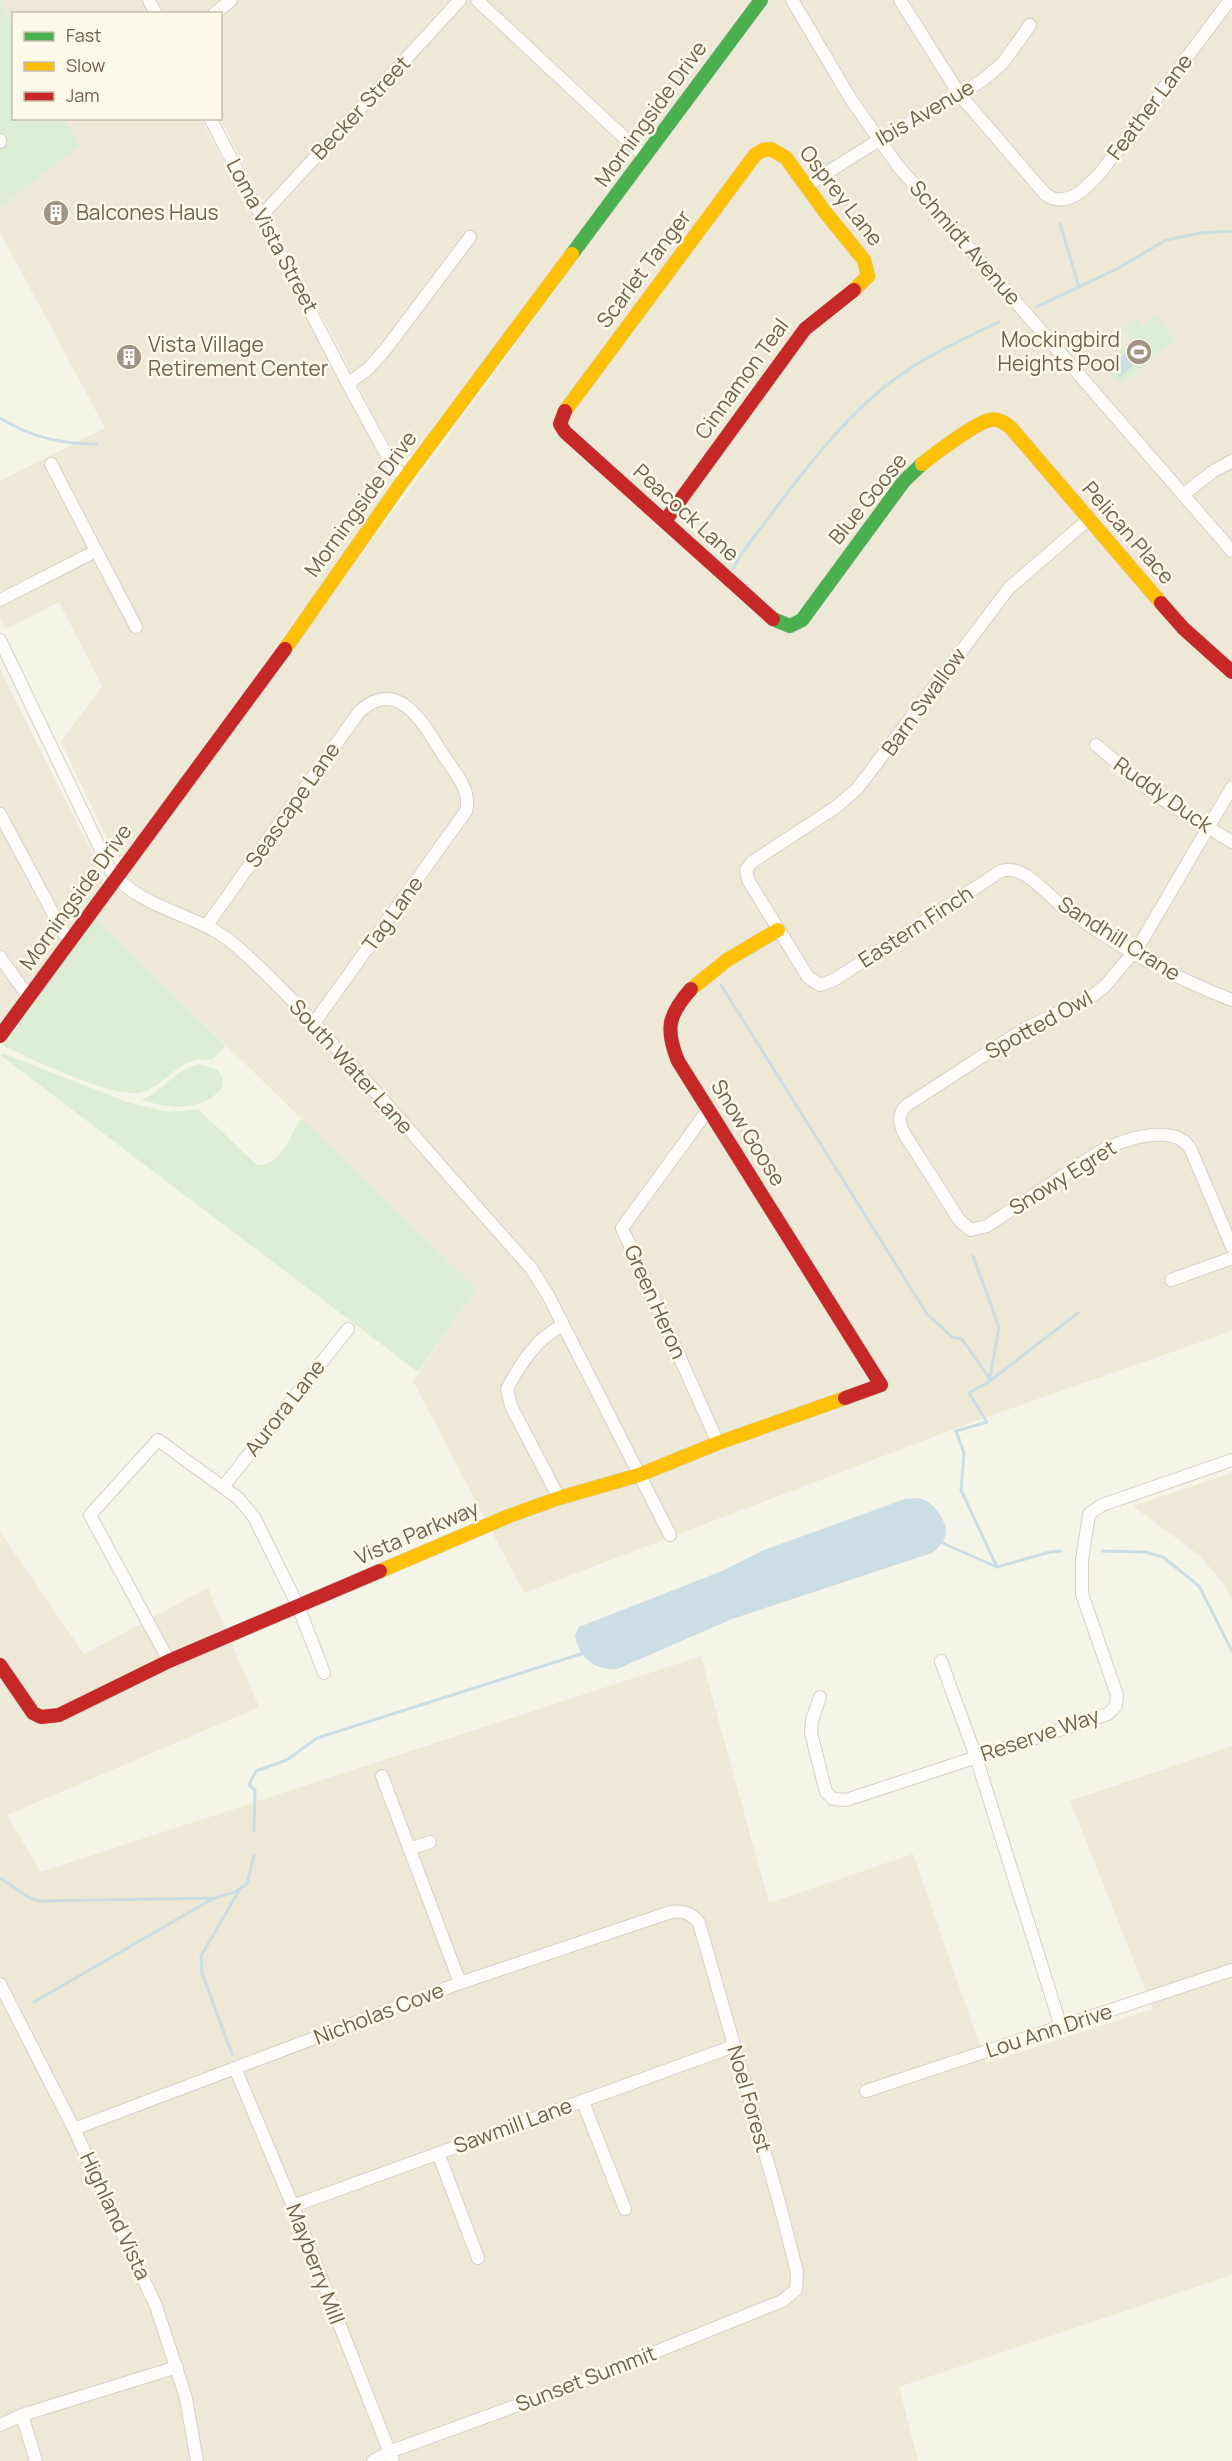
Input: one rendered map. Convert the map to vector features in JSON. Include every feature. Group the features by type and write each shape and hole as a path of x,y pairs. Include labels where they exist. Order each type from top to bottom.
{"street":[{"path":"216,12 231,0"},
{"name":"Becker Street","path":"262,215 460,0"},
{"path":"477,0 645,158"},
{"name":"Morningside Drive","path":"0,1036 255,691 405,478 761,0"},
{"name":"Schmidt Avenue","path":"792,0 852,101 879,140 918,189 1232,551"},
{"path":"900,0 960,95"},
{"name":"Feather Lane","path":"960,95 1046,195 1059,201 1066,200 1081,192 1101,172 1230,0"},
{"name":"Ibis Avenue","path":"806,186 879,140 960,95 997,68 1030,25"},
{"name":"Loma Vista Street","path":"211,120 348,384 392,465 405,478"},
{"name":"Osprey Lane","path":"770,148 786,158 864,260 868,268 868,277"},
{"name":"Scarlet Tanger","path":"560,424 566,409 755,155 770,148"},
{"path":"348,384 369,368 385,350 470,237"},
{"name":"Cinnamon Teal","path":"665,521 805,329 833,305 860,287 868,277"},
{"name":"Pelican Place","path":"996,418 1011,428 1183,628 1232,672"},
{"name":"Blue Goose","path":"790,626 802,620 904,481 924,462 981,423 996,418"},
{"name":"Peacock Lane","path":"560,424 569,436 774,619 790,626"},
{"path":"1183,495 1212,472 1232,461"},
{"path":"51,464 136,627"},
{"name":"Barn Swallow","path":"778,930 750,886 746,870 757,858 836,807 857,789 1009,588 1089,519"},
{"path":"0,600 96,551"},
{"name":"South Water Lane","path":"0,640 106,863 117,878 153,903 207,925 236,946 314,1023 531,1268 548,1295 670,1535"},
{"name":"Seascape Lane","path":"207,925 359,712 373,702 389,700 405,705 419,718 462,785 468,803"},
{"name":"Ruddy Duck","path":"1096,746 1152,792 1232,842"},
{"name":"Spotted Owl","path":"971,1230 960,1221 902,1129 900,1117 907,1105 1012,1037 1099,992 1134,953 1232,787"},
{"name":"Tag Lane","path":"314,1023 461,819 468,803"},
{"path":"0,814 63,932 71,940"},
{"name":"Sandhill Crane","path":"1012,869 1023,874 1076,916 1134,953 1193,984 1232,1000"},
{"name":"Eastern Finch","path":"778,930 808,977 819,985 834,980 1001,871 1012,869"},
{"name":"Snow Goose","path":"778,930 702,978 685,993 672,1016 669,1036 678,1061 881,1385"},
{"path":"0,957 22,988 31,994"},
{"name":"Green Heron","path":"708,1110 622,1228 718,1443"},
{"name":"Snowy Egret","path":"971,1230 987,1226 1110,1146 1131,1138 1170,1136 1188,1145 1232,1247"},
{"path":"1171,1280 1232,1258"},
{"path":"559,1498 511,1406 507,1389 539,1342 549,1332 562,1326"},
{"name":"Aurora Lane","path":"223,1487 348,1329"},
{"name":"Vista Parkway","path":"0,1665 27,1708 41,1717 50,1717 169,1661 509,1516 559,1498 639,1475 718,1443 881,1385"},
{"path":"169,1661 90,1515 158,1440 248,1508 298,1606 324,1673"},
{"name":"Reserve Way","path":"820,1697 812,1720 812,1733 826,1792 833,1799 846,1800 1108,1714 1116,1706 1117,1695 1082,1594 1082,1560 1089,1514 1102,1505 1232,1460"},
{"path":"941,1661 976,1757 1061,2027"},
{"path":"382,1776 460,1983"},
{"path":"410,1849 430,1842"},
{"name":"Nicholas Cove","path":"74,2128 460,1983 672,1912 687,1914"},
{"name":"Noel Forest","path":"687,1914 699,1923 758,2126 797,2272 796,2290"},
{"name":"Lou Ann Drive","path":"866,2091 1232,1970"},
{"name":"Highland Vista","path":"0,1984 74,2128 156,2306 186,2398 196,2461"},
{"name":"Sawmill Lane","path":"293,2206 734,2046"},
{"name":"Mayberry Mill","path":"235,2068 293,2206 391,2456"},
{"path":"583,2102 625,2209"},
{"path":"438,2153 478,2258"},
{"name":"Sunset Summit","path":"372,2461 391,2456 576,2384 787,2299 796,2290"},
{"path":"0,2425 22,2415 177,2367"},
{"path":"22,2415 36,2461"}],"shaded area":[{"path":"0,0 142,0 148,12 12,12 12,23"},
{"path":"157,0 755,0 411,456 406,459 399,458 395,454 380,428 221,120 222,12 163,12"},
{"path":"768,0 1232,0 1232,1331 975,1421 524,1593 413,1381 477,1289 95,918"},
{"path":"66,120 202,120 392,480 392,487 125,856 119,857 114,853 61,742 102,686 59,602 6,629 0,618 0,481 105,428 0,232 0,208 80,146"},
{"path":"1134,346 1143,357 1120,377 1111,365"},
{"path":"0,669 102,872 103,885 0,1025"},
{"path":"1232,1473 1232,1600 1224,1584 1199,1555 1133,1506"},
{"path":"919,1498 933,1506 941,1516 945,1527 943,1541 932,1553 732,1619 617,1669 601,1668 595,1665 584,1656 577,1644 575,1636 579,1627 722,1571 764,1550 905,1499"},
{"path":"0,1532 84,1654 208,1588 259,1707 7,1815 41,1872 701,1656 769,1903 913,1854 986,2063 1153,2009 1070,1801 1232,1746 1232,2275 899,2387 918,2461 0,2461"}],"green space":[{"path":"0,0 12,23 12,120 66,120 80,146 0,208"},
{"name":"Mockingbird Heights Pool","path":"1155,315 1175,339 1121,385 1104,365 1133,340 1124,328 1136,317 1143,326"},
{"path":"95,918 226,1046 212,1060 191,1062 152,1088 130,1093 94,1085 3,1045"},
{"path":"2,1053 127,1102 168,1112 198,1109 257,1165 272,1161 279,1155 301,1118 477,1289 418,1372 0,1055"},
{"path":"199,1064 218,1070 223,1078 222,1088 214,1096 204,1102 184,1106 162,1105 141,1100 183,1070"}],"waterway":[{"path":"1060,224 1079,287"},
{"path":"1036,307 1117,269 1166,240 1201,233 1232,231"},
{"path":"733,569 742,553 822,449 877,393 920,362 999,322"},
{"path":"0,418 23,430 46,438 71,443 97,444"},
{"path":"721,985 927,1314 952,1337 962,1339 990,1379"},
{"path":"973,1256 999,1327 990,1378"},
{"path":"1061,1551 997,1567 961,1490 964,1453 956,1431 987,1422 969,1393 987,1383 1078,1313"},
{"path":"940,1542 997,1567"},
{"path":"1102,1551 1145,1552 1163,1557 1199,1586 1232,1651"},
{"path":"254,1831 255,1790 249,1785 256,1771 287,1760 317,1738 584,1653"},
{"path":"0,1878 28,1897 39,1901 215,1898 235,1892 247,1884 254,1855"},
{"path":"232,2054 202,1973 201,1956 240,1889"},
{"path":"34,2002 214,1898"}],"traffic: fast":[{"path":"572,254 761,0"},
{"path":"773,619 790,626 802,620 904,481 922,464"}],"traffic: slow":[{"path":"565,411 755,155 763,150 771,149 786,158 825,212 864,260 868,276 854,290"},
{"path":"285,649 402,482 572,254"},
{"path":"922,464 975,426 999,420 1011,428 1161,603"},
{"path":"691,989 727,960 778,930"},
{"path":"380,1571 509,1516 559,1498 639,1475 718,1443 845,1398"}],"traffic: jam":[{"path":"665,521 805,329 854,290"},
{"path":"565,411 560,424 565,432 773,619"},
{"path":"1161,603 1183,628 1232,672"},
{"path":"0,1036 285,649"},
{"path":"691,989 677,1007 671,1023 671,1040 678,1061 881,1385 845,1398"},
{"path":"0,1665 33,1713 41,1717 59,1715 169,1661 380,1571"}],"place":[{"name":"Balcones Haus","path":"56,213"},
{"name":"Mockingbird Heights Pool","path":"1139,352"},
{"name":"Vista Village Retirement Center","path":"129,357"}]}
